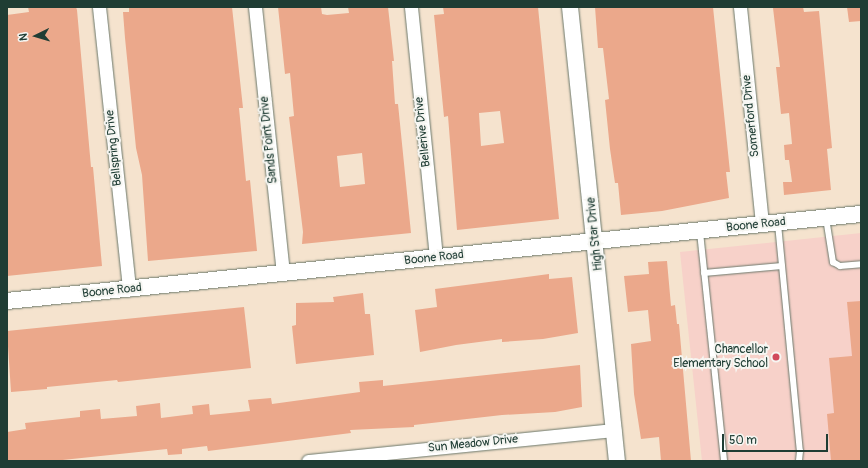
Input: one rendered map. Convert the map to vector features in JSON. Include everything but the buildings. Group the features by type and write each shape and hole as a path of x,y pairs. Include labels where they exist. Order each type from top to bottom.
{"street":[{"name":"Bellspring Drive","path":"99,7 129,289"},
{"name":"Sands Point Drive","path":"255,7 282,274"},
{"name":"Bellerive Drive","path":"410,7 436,258"},
{"name":"High Star Drive","path":"570,7 596,242 617,461"},
{"name":"Somerford Drive","path":"740,7 762,224"},
{"name":"Boone Road","path":"7,301 861,214"},
{"name":"Sun Meadow Drive","path":"308,461 614,430"}],"lane":[{"path":"826,218 833,262 840,266 861,264"},
{"path":"778,222 800,451 799,461"},
{"path":"700,231 724,461"},
{"path":"704,273 782,266"}],"shaded area":[{"name":"Chancellor Elementary School","path":"861,233 861,461 702,461 680,252"}],"place":[{"name":"Chancellor Elementary School","path":"776,357"}]}
